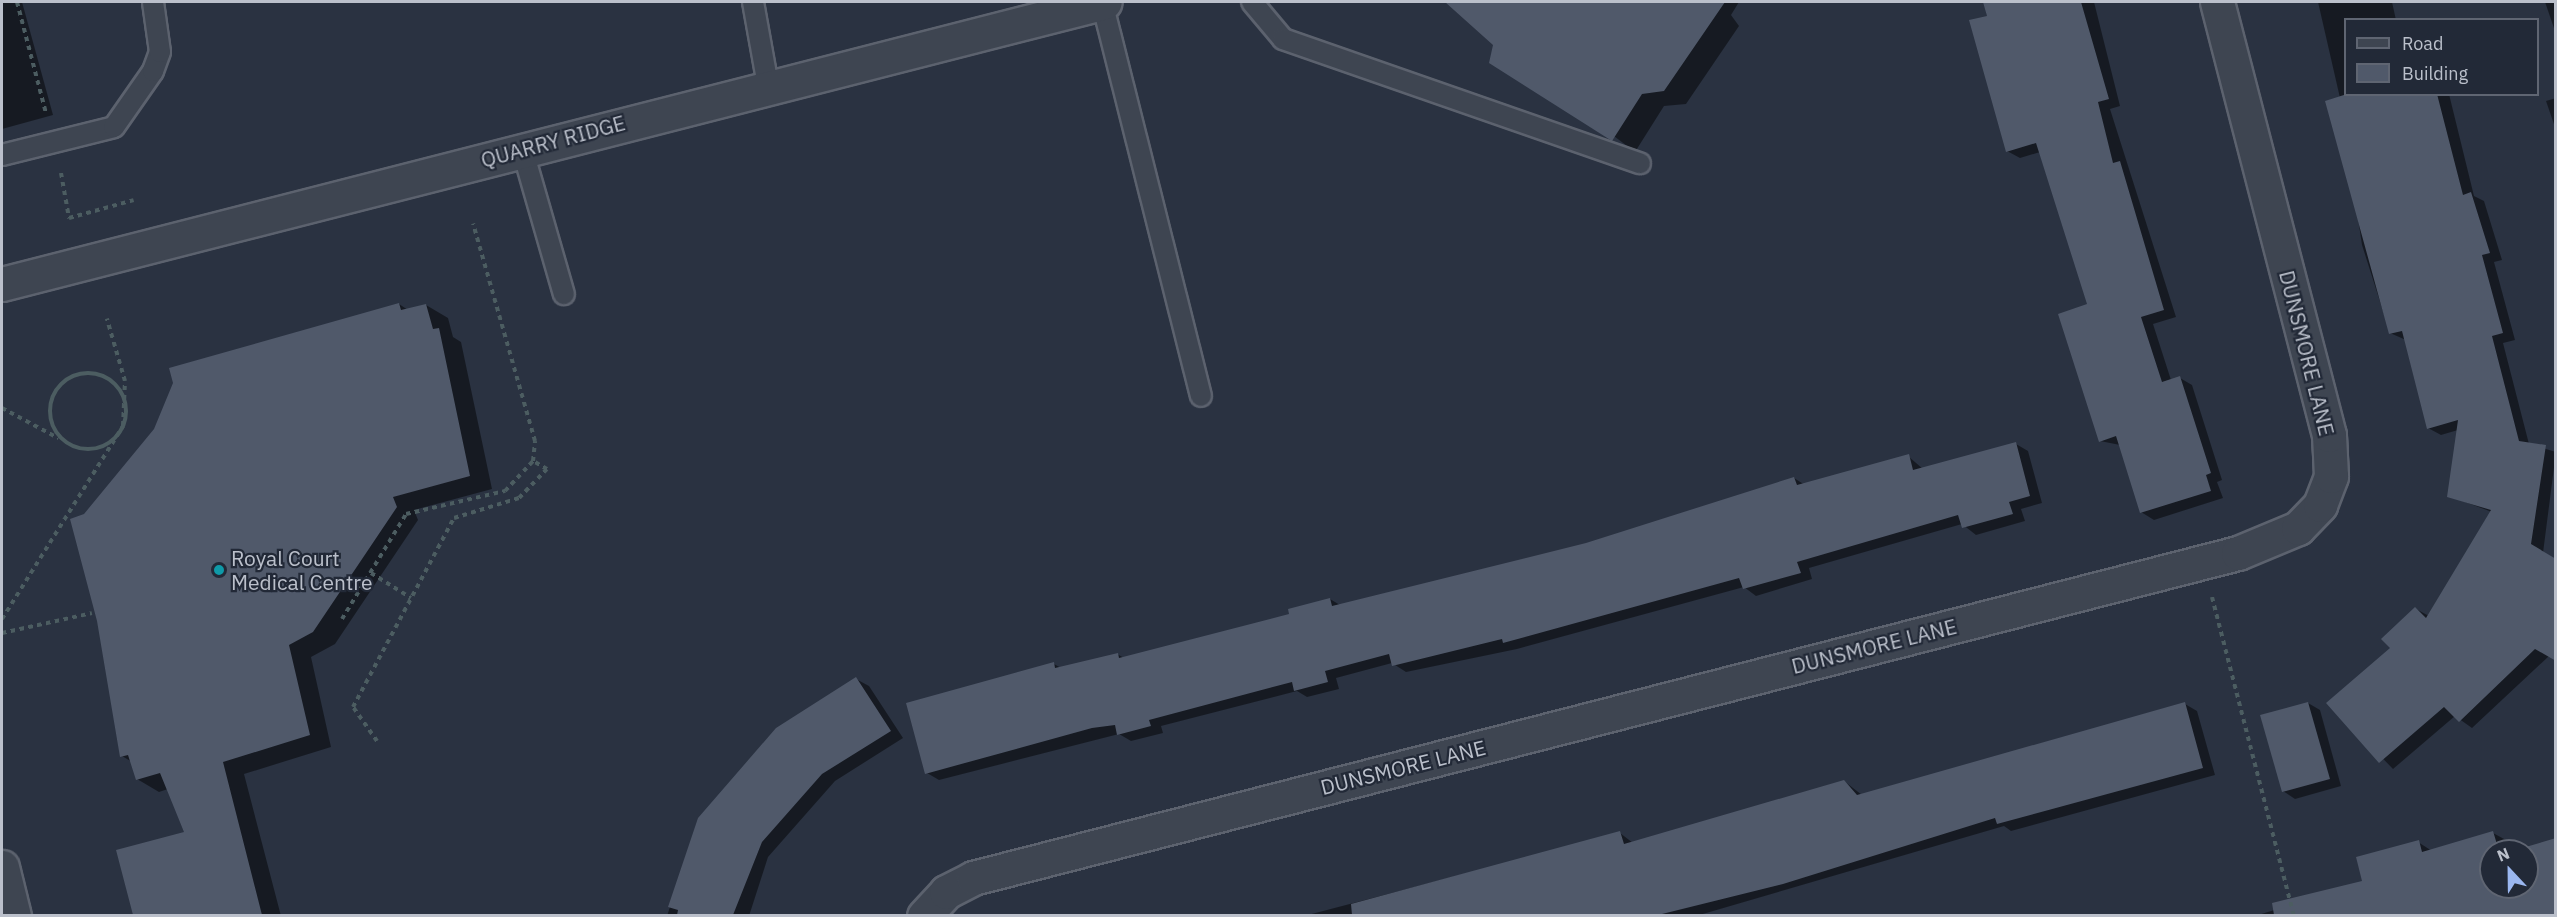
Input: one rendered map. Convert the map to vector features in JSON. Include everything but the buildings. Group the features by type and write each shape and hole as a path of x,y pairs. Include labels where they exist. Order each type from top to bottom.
{"street":[{"name":"QUARRY RIDGE","path":"2,285 522,148 1103,2"},
{"name":"DUNSMORE LANE","path":"924,915 946,892 973,878 2203,562 2274,543 2298,528 2320,505 2331,476 2329,435 2217,2"},
{"path":"2,867 14,915"}],"lane":[{"path":"2,155 114,127 153,71 160,52 153,2"},
{"path":"753,2 768,86"},
{"path":"1103,2 1201,396"},
{"path":"1252,2 1282,39 1640,163"},
{"path":"522,148 564,294"}],"path":[{"path":"17,2 49,122"},
{"path":"59,163 69,218 135,200"},
{"path":"342,619 406,514 505,491 533,461 535,441 473,224"},
{"path":"2,619 117,437 125,401 107,319"},
{"path":"62,440 54,430 50,405 54,393 74,376 86,373 111,380 125,401"},
{"path":"2,408 84,450 117,437"},
{"path":"377,741 353,707 454,518 519,498 547,468 533,461"},
{"path":"2203,562 2294,915"},
{"path":"371,573 411,598"},
{"path":"2,633 92,613"}],"place":[{"name":"Royal Court Medical Centre","path":"219,570"}]}
